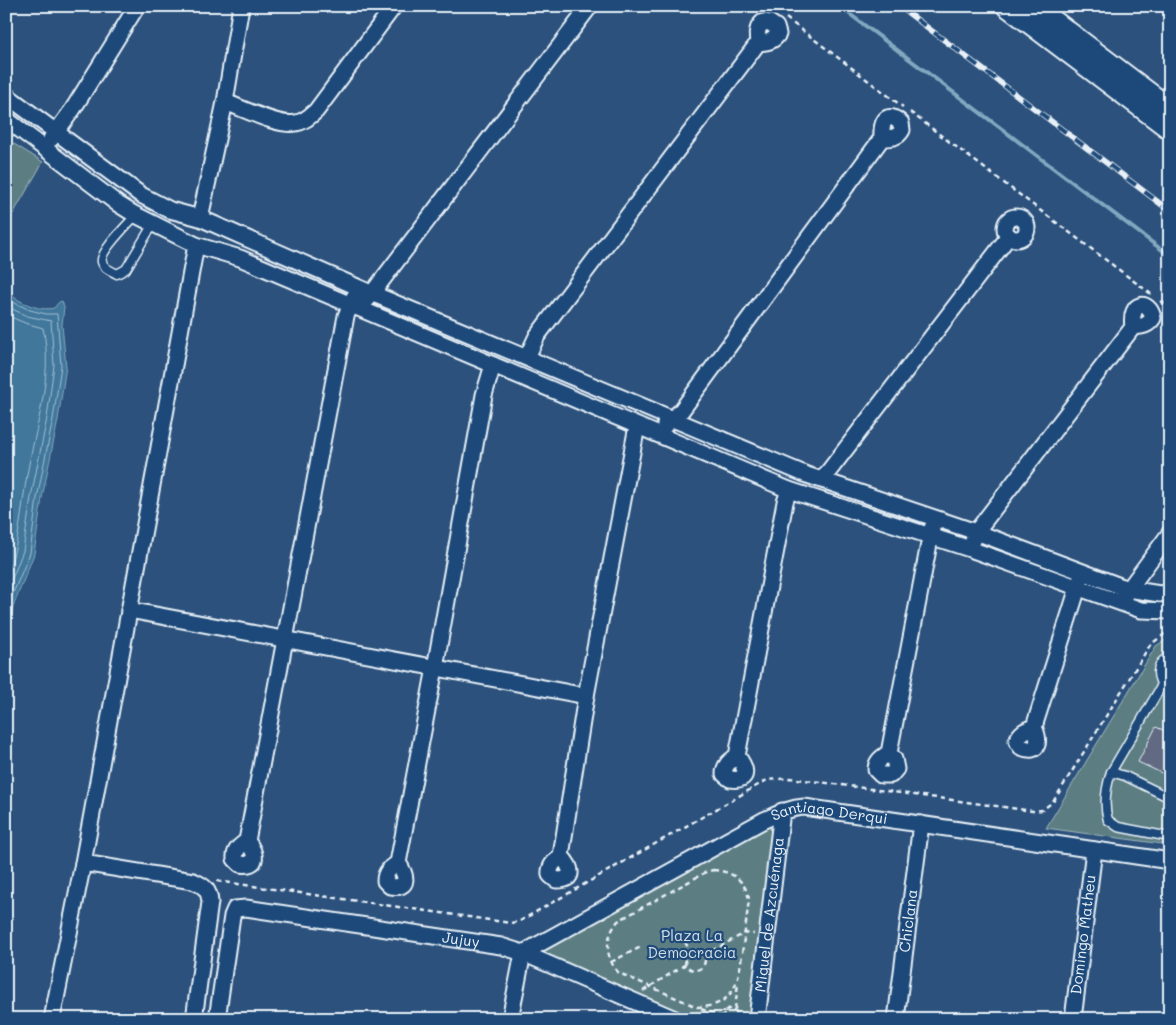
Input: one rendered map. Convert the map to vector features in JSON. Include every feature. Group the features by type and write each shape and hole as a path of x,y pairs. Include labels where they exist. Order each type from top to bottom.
{"main road":[{"path":"1007,6 1170,130"},
{"path":"1034,6 1170,109"}],"street":[{"path":"44,148 57,132 137,6"},
{"path":"194,216 225,102 241,6"},
{"path":"225,102 284,124 305,120 316,111 394,6"},
{"path":"247,841 346,316 356,308 365,290 590,6"},
{"path":"526,379 530,374 530,358 537,336 758,43"},
{"path":"6,95 141,195 170,210 194,216 365,290 807,475 976,532 1128,589 1160,594 1170,592"},
{"path":"6,119 118,204 196,245 240,258 794,491 1077,586 1140,610 1170,611"},
{"path":"657,434 671,419 682,411 882,138"},
{"path":"178,237 176,232 178,222 194,216"},
{"path":"216,251 224,244 225,238 218,226"},
{"path":"824,502 826,482 1009,236"},
{"path":"52,1019 83,864 196,245"},
{"path":"970,550 976,532 1133,327"},
{"path":"398,863 484,395 497,367 510,350"},
{"path":"561,856 586,696 637,426"},
{"path":"737,756 785,502 807,475"},
{"path":"889,752 935,519"},
{"path":"1119,603 1170,533"},
{"path":"1034,727 1077,586 1083,572"},
{"path":"129,610 586,696"},
{"name":"Santiago Derqui","path":"523,953 782,811 794,808 921,824 1170,861"},
{"name":"Miguel de Azcuénaga","path":"757,1019 782,811"},
{"name":"Chiclana","path":"896,1019 921,824"},
{"name":"Domingo Matheu","path":"1073,1019 1094,850"},
{"path":"83,864 193,881 204,886 209,893 210,902 194,1019"},
{"name":"Jujuy","path":"217,1019 232,916 235,909 246,908 501,946 523,953 675,1019"},
{"path":"510,1019 523,953"}],"lane":[{"path":"136,215 105,250 102,263 107,269 117,274 126,269 153,224"},
{"path":"1170,656 1163,659 1157,669 1158,678 1166,684 1111,772 1107,784 1104,810 1108,820 1118,827 1170,837"},
{"path":"1111,772 1125,776 1170,798"}],"path":[{"path":"771,6 1170,308"},
{"path":"204,886 221,880 511,923 520,921 767,780 790,778 1033,811 1042,810 1052,802 1150,645 1170,630"},
{"path":"734,1010 749,899 747,891 739,879 727,872 713,870 706,872 618,921 613,928 607,949 611,962 619,973 723,1018 724,1012 728,1009 734,1010 738,1012 738,1019"},
{"path":"704,955 744,933 767,936"},
{"path":"685,942 690,951"},
{"path":"611,962 641,947"},
{"path":"686,964 686,956 690,951 696,950 704,955"},
{"path":"686,964 693,969 699,969 704,964 704,955"},
{"path":"629,999 686,964"},
{"path":"697,1007 706,1007 725,999 739,979"}],"green space":[{"path":"6,139 43,162 13,214 6,210"},
{"path":"1170,637 1170,845 1046,828 1156,646"},
{"name":"Plaza La Democracia","path":"772,824 774,825 752,1019 689,1019 544,955 544,949"}],"water":[{"path":"6,292 35,307 54,308 62,301 64,307 62,325 66,366 58,420 42,498 34,554 13,607 6,637"}],"building":[{"path":"1156,727 1170,733 1170,777 1138,762"}],"waterway":[{"path":"839,6 1170,256"}],"railway":[{"path":"899,6 1170,211"}]}
